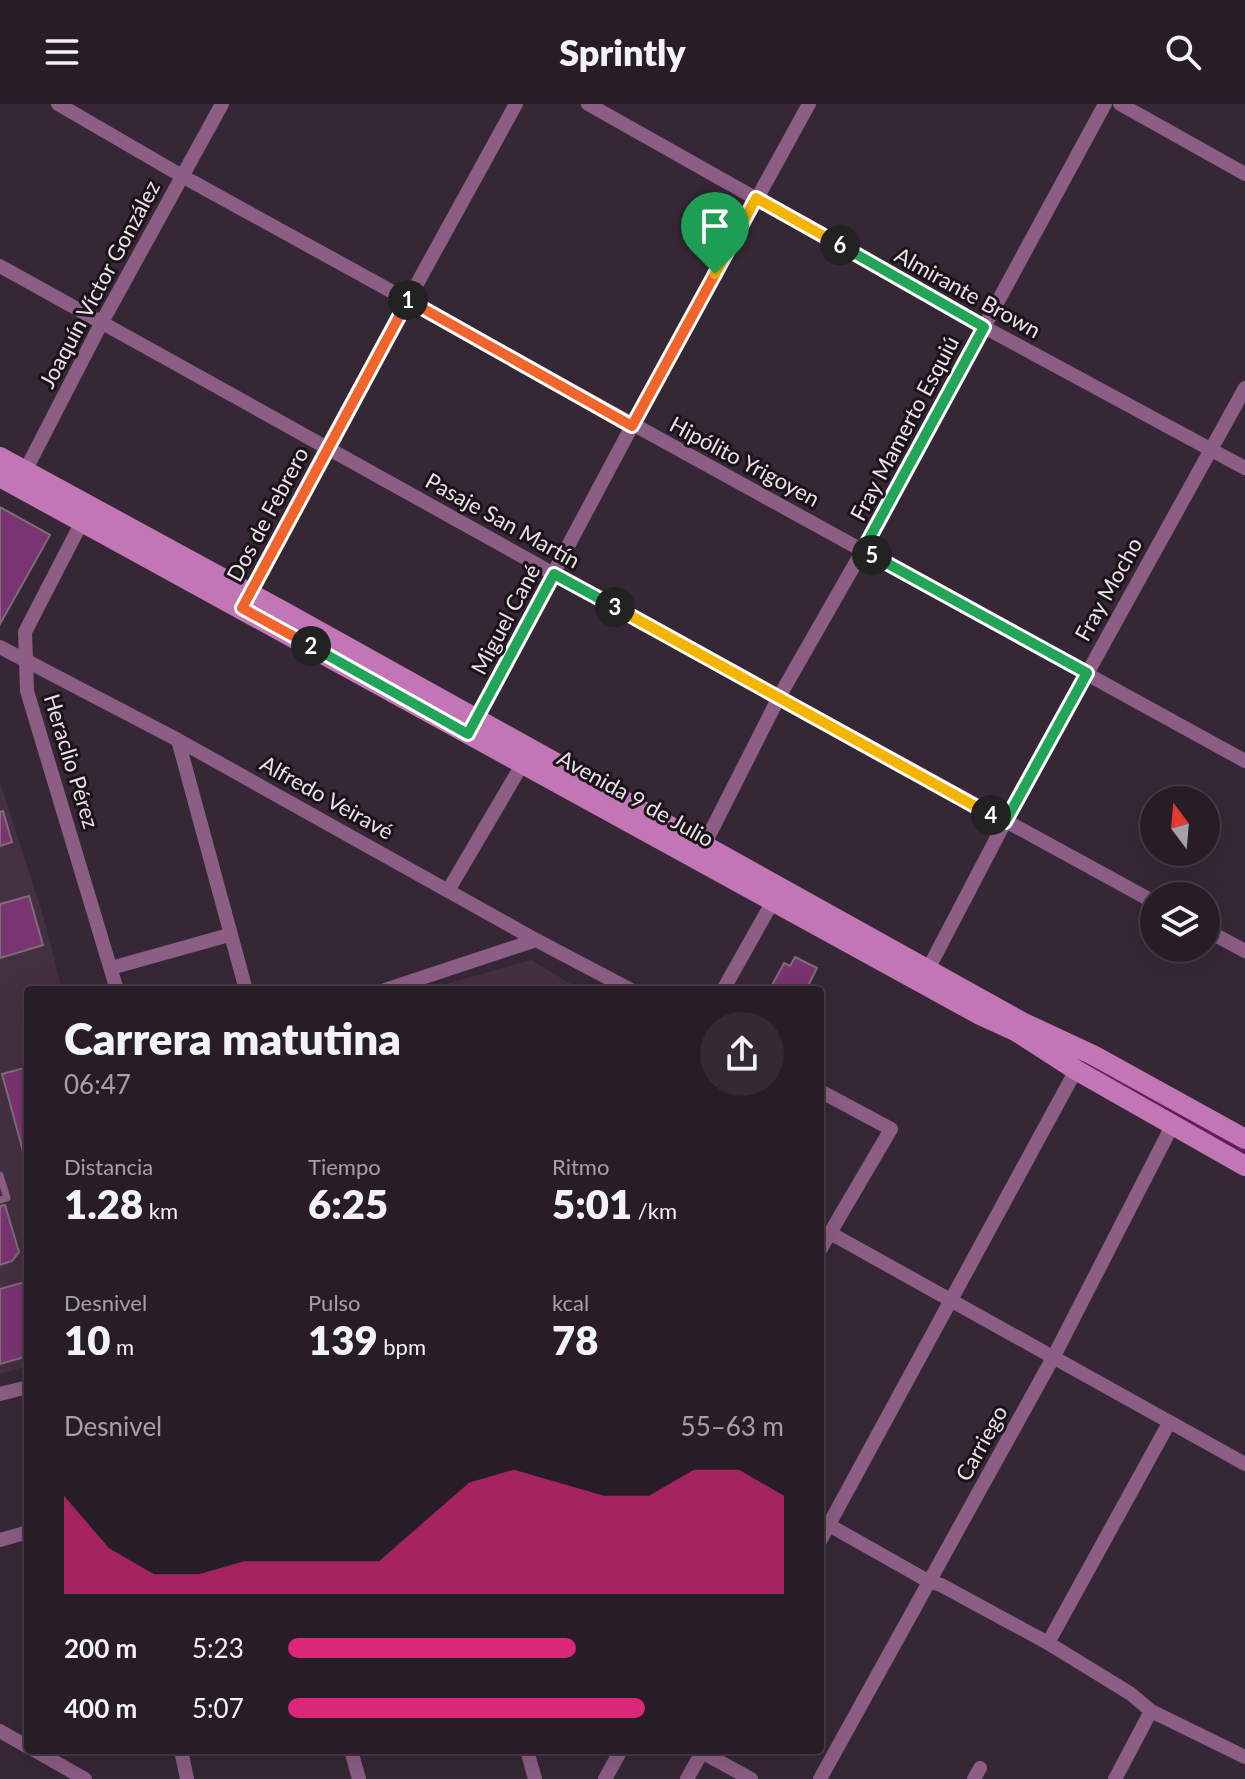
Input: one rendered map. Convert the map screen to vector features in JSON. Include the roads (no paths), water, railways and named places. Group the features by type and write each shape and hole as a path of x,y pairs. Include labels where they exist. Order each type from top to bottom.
{"main road":[{"name":"Avenida 9 de Julio","path":"0,457 14,478 246,600 924,976 980,1015 1017,1032 1076,1070 1245,1166"},
{"name":"Avenida 9 de Julio","path":"472,726 523,763 700,852 773,901 1093,1055 1245,1139"},
{"path":"1179,1128 1245,1179"}],"street":[{"name":"Hipólito Yrigoyen","path":"58,104 632,426 1245,761"},
{"name":"Joaquín Víctor González","path":"14,478 222,104"},
{"name":"Dos de Febrero","path":"246,600 516,104"},
{"name":"Almirante Brown","path":"588,104 984,327 1245,468"},
{"name":"Miguel Cané","path":"472,726 809,104"},
{"name":"Fray Mamerto Esquiú","path":"700,852 779,697 863,550 1105,104"},
{"path":"1120,104 1245,174"},
{"name":"Pasaje San Martín","path":"0,266 1140,894"},
{"name":"Fray Mocho","path":"924,976 1005,822 1245,388"},
{"name":"Heraclio Pérez","path":"87,514 25,632 27,691 116,986"},
{"name":"Alfredo Veiravé","path":"0,647 178,740 623,986"},
{"path":"178,740 245,986"},
{"path":"449,889 523,763"},
{"path":"725,986 773,901"},
{"path":"111,968 229,935"},
{"path":"1220,938 1245,951"},
{"path":"408,986 536,940"},
{"path":"1076,1070 951,1300 824,1523 1048,1643 1131,1694 1151,1711 1245,1757"},
{"path":"824,1093 891,1129 824,1243"},
{"name":"Carriego","path":"820,1779 1179,1128"},
{"path":"830,1233 1245,1464"},
{"path":"0,1394 24,1388"},
{"path":"1048,1643 1169,1423"},
{"path":"0,1540 24,1533"},
{"path":"1115,1779 1151,1711"},
{"path":"0,1731 24,1745"},
{"path":"41,1754 85,1779"},
{"path":"182,1754 187,1779"},
{"path":"352,1754 359,1779"},
{"path":"528,1754 535,1779"},
{"path":"605,1779 619,1754"},
{"path":"687,1779 699,1754"},
{"path":"705,1754 751,1779"}],"lane":[{"path":"0,1175 7,1198 0,1200"}]}
